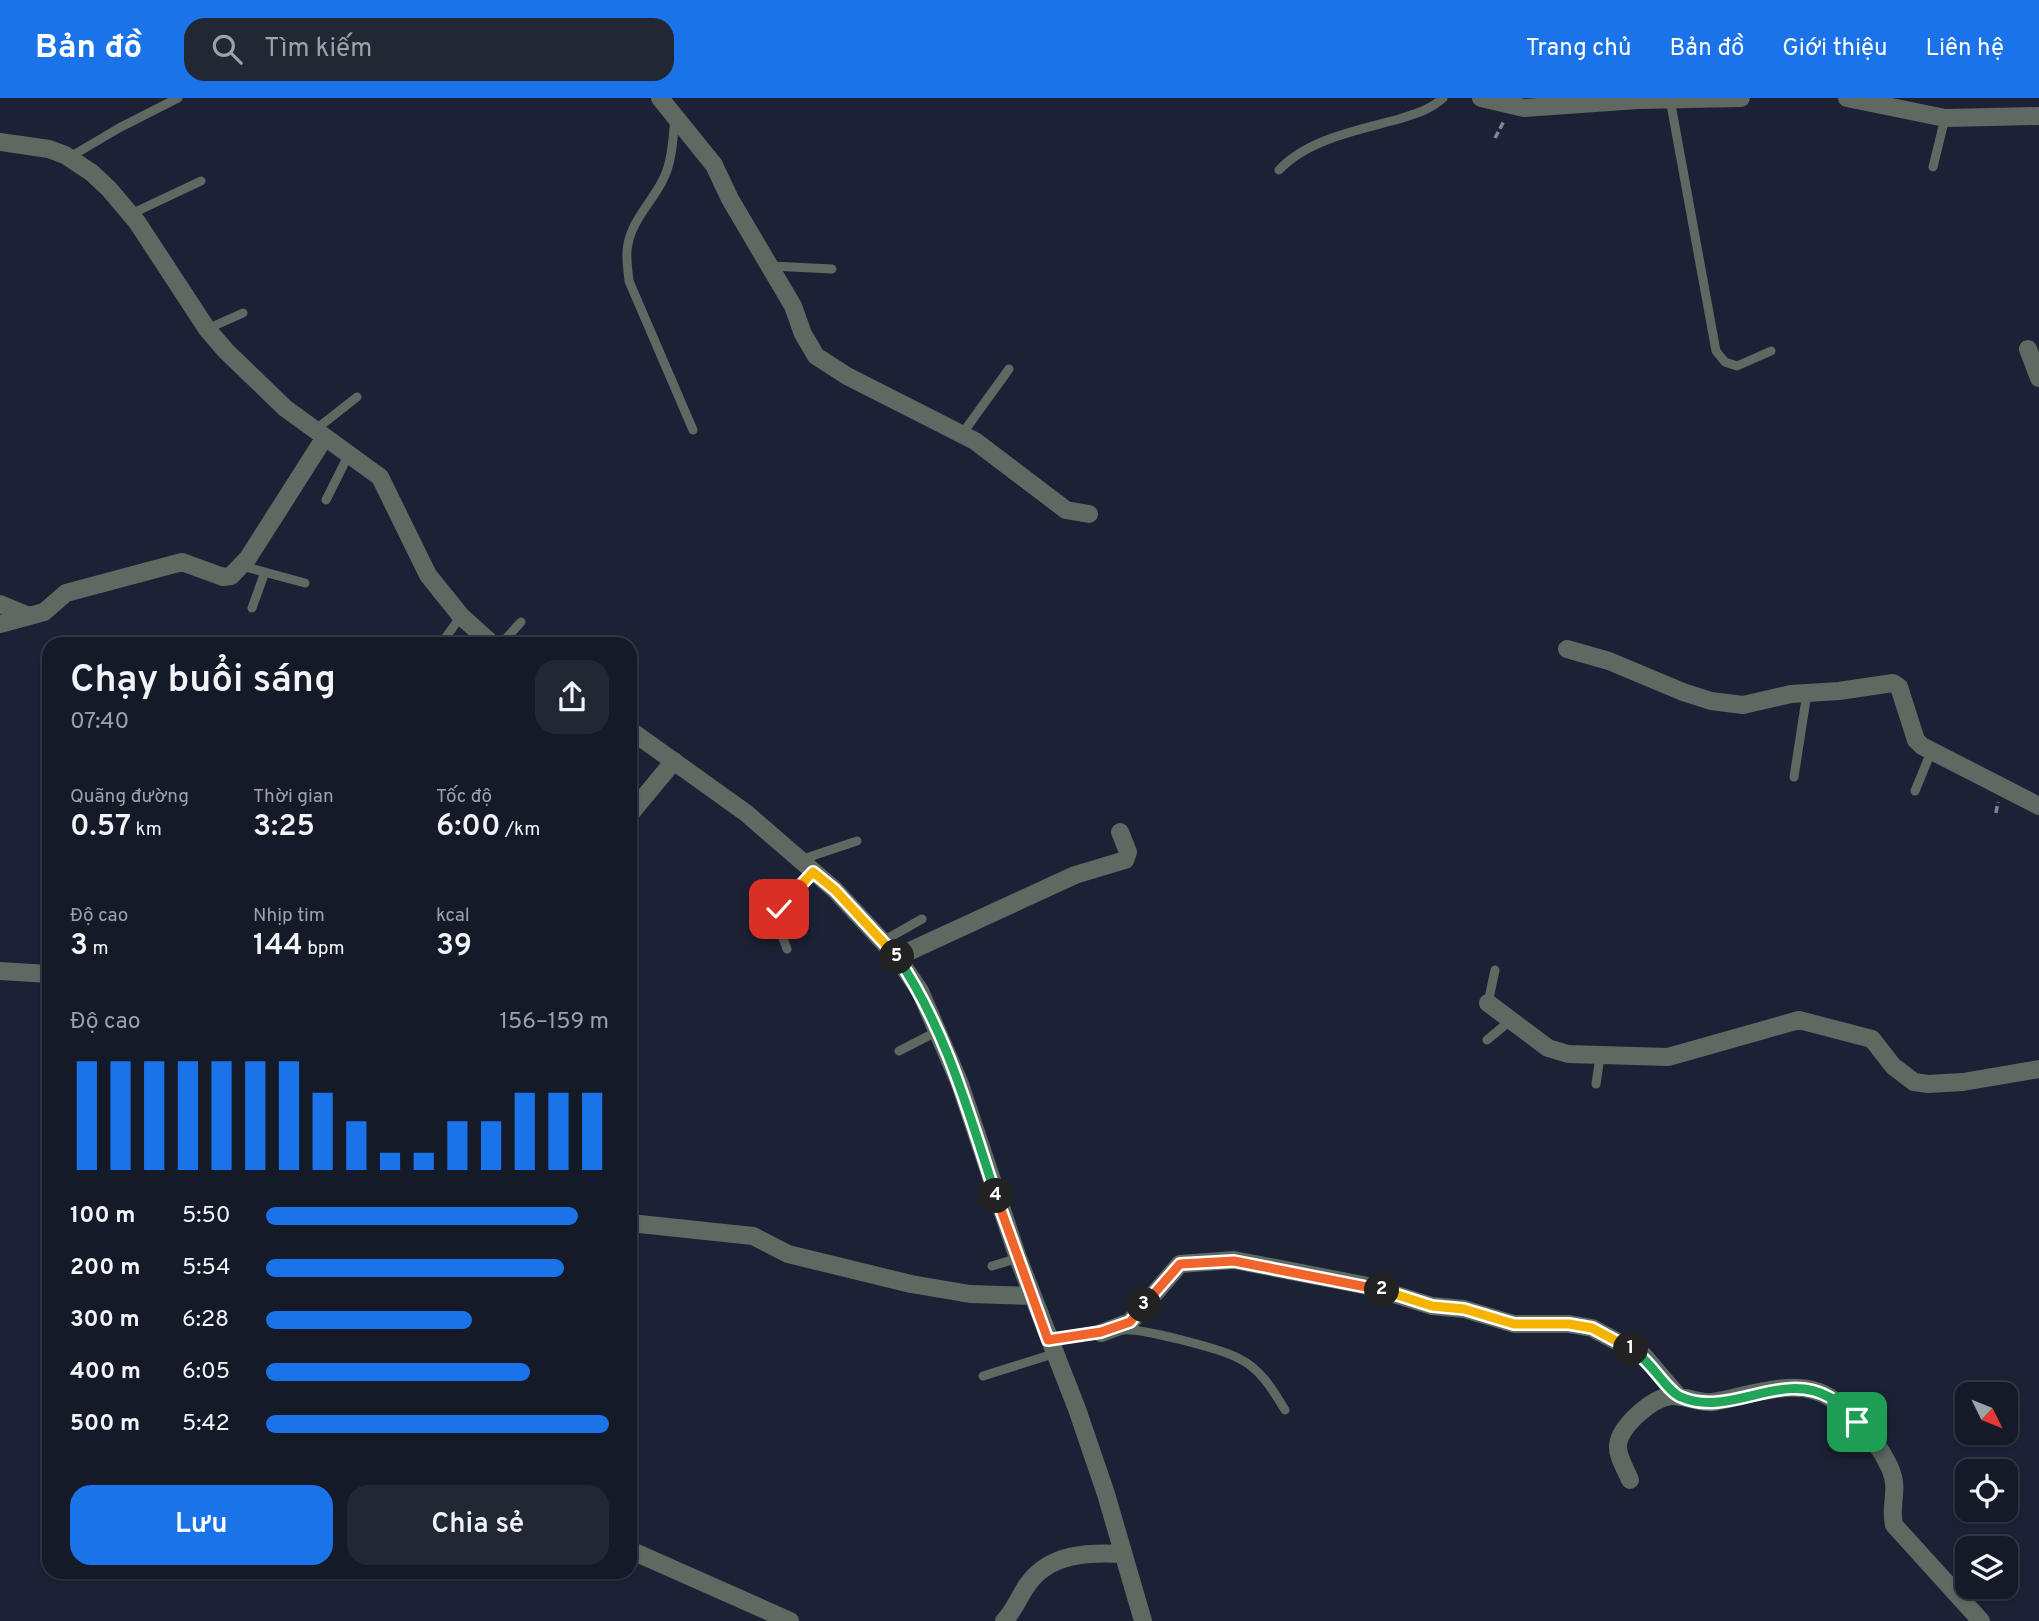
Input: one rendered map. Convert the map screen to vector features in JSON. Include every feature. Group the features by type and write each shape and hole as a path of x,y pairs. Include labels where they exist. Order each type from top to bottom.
{"street":[{"path":"660,98 714,166 793,306 803,334 816,356 847,376 962,433 1066,510 1089,514"},
{"path":"1481,98 1524,108 1670,99 1741,98"},
{"path":"1847,98 1945,118 2039,116"},
{"path":"0,142 50,149 70,158 92,173 131,214 207,329 263,388 320,434 380,477 428,575 461,616 484,637"},
{"path":"2028,349 2039,377"},
{"path":"0,624 50,609 66,593 174,564 190,564 223,577 231,576 242,566 320,434"},
{"path":"0,604 29,616"},
{"path":"1567,649 1609,661 1682,692 1712,701 1743,705 1807,693 1893,683 1903,695 1916,740 1931,752 2039,806"},
{"path":"637,735 746,813 807,866 883,941 920,991 960,1084 1018,1258 1087,1439 1143,1621"},
{"path":"637,806 674,761"},
{"path":"897,957 1075,875 1125,860 1128,852 1120,832"},
{"path":"0,971 42,974"},
{"path":"1488,1003 1549,1048 1568,1054 1600,1057 1668,1056 1799,1020 1872,1039 1894,1066 1914,1082 1963,1082 2039,1069"},
{"path":"637,1224 752,1236 788,1254 911,1284 970,1294 1032,1296"},
{"path":"1101,1332 1130,1322 1180,1264 1234,1261 1368,1286 1432,1306 1464,1309 1514,1324 1569,1324 1592,1328 1644,1356 1679,1396"},
{"path":"1630,1480 1619,1454 1621,1435 1629,1424 1656,1401 1668,1396 1709,1403 1786,1388 1812,1391 1832,1398 1881,1451 1890,1469 1896,1496 1891,1516 1894,1525 1981,1621"},
{"path":"637,1553 790,1621"},
{"path":"1004,1621 1037,1572 1055,1562 1086,1553 1123,1554"}],"lane":[{"path":"70,158 119,128 178,98"},
{"path":"1279,170 1291,157 1312,146 1418,114 1443,98"},
{"path":"1670,99 1716,351 1725,362 1737,366 1771,351"},
{"path":"676,117 668,167 652,200 634,225 628,243 627,262 629,282 693,430"},
{"path":"1933,167 1945,118"},
{"path":"131,214 201,181"},
{"path":"770,266 832,269"},
{"path":"207,329 243,313"},
{"path":"962,433 1009,369"},
{"path":"320,434 357,397"},
{"path":"326,500 349,454"},
{"path":"242,566 305,583"},
{"path":"252,608 265,572"},
{"path":"446,637 461,616"},
{"path":"507,637 521,622"},
{"path":"1794,777 1807,693"},
{"path":"1915,791 1931,752"},
{"path":"787,949 780,930 779,909 807,866 857,841"},
{"path":"883,941 922,919"},
{"path":"1488,1003 1495,970"},
{"path":"1487,1040 1511,1020"},
{"path":"899,1051 938,1031"},
{"path":"1596,1084 1600,1057"},
{"path":"992,1266 1018,1258"},
{"path":"983,1376 1051,1347 1101,1332 1137,1330 1239,1358 1267,1382 1285,1410"}],"route":[{"path":"779,909 813,872 864,920 897,957 920,991 960,1084 1048,1340 1101,1332 1130,1322 1180,1264 1234,1261 1368,1286 1432,1306 1464,1309 1514,1324 1569,1324 1592,1328 1644,1356 1679,1396 1709,1403 1786,1388 1804,1389 1832,1398 1857,1422"}]}
